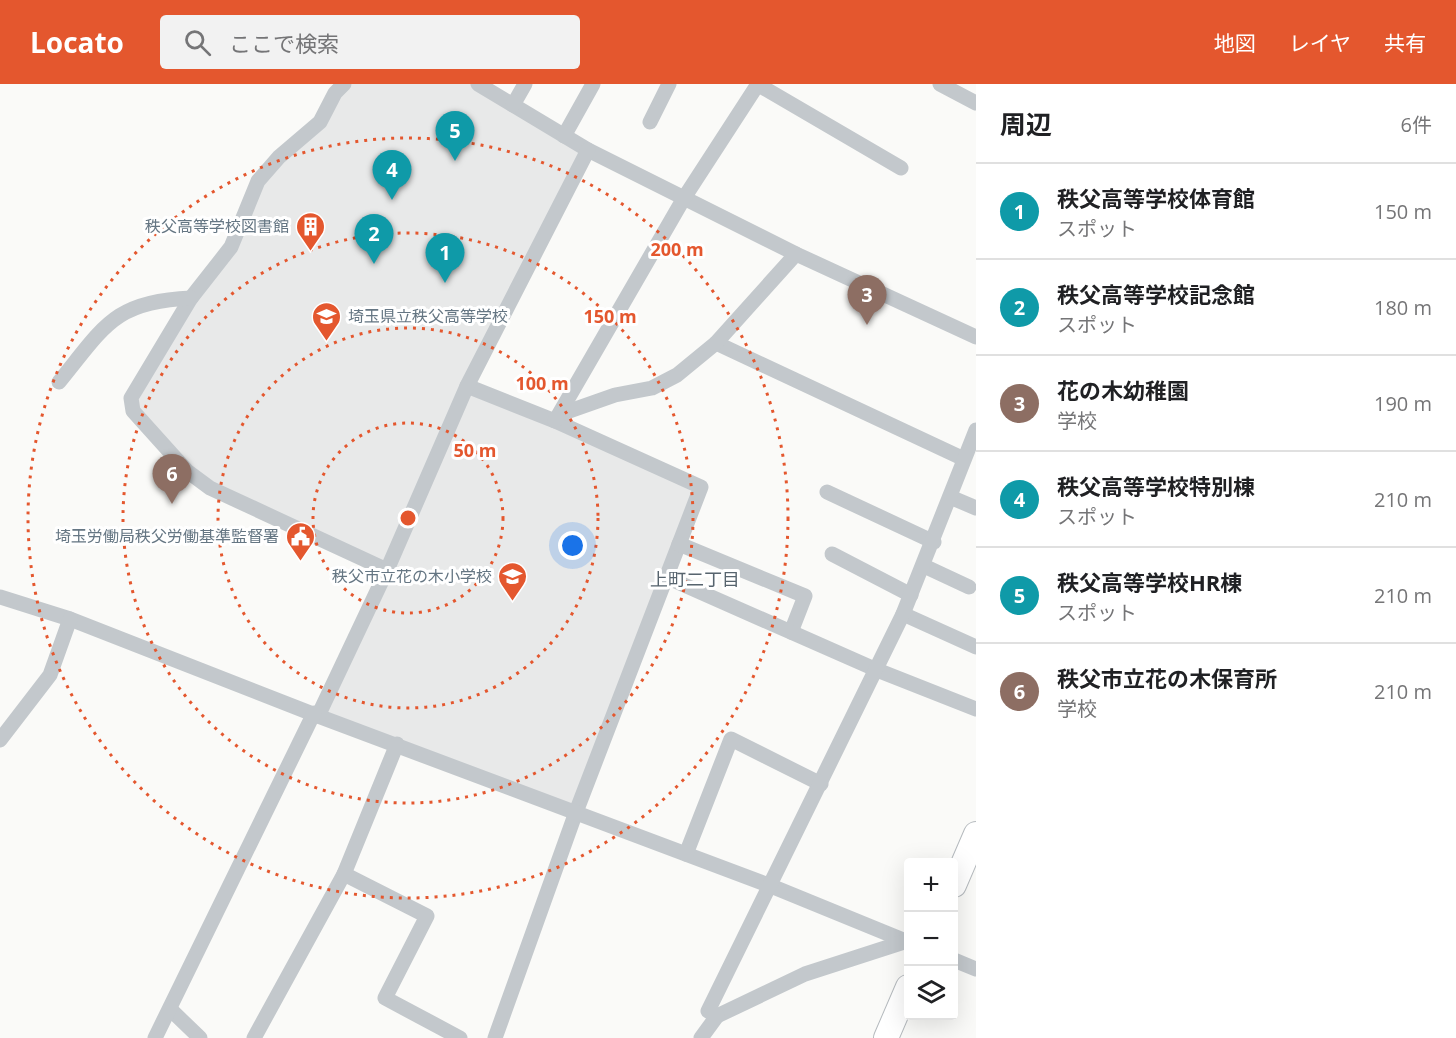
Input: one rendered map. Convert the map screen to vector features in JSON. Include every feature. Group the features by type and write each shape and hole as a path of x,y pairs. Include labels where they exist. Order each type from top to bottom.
{"main road":[{"path":"958,876 976,834"},
{"path":"885,1038 904,998"}],"street":[{"path":"344,84 335,93 320,122 279,157 258,181 231,248 191,298 131,398 133,411 187,471 210,488 387,570"},
{"path":"478,84 588,150 796,254 976,337"},
{"path":"513,105 525,84"},
{"path":"564,136 592,84"},
{"path":"650,122 669,84"},
{"path":"558,417 684,198 757,84 901,168"},
{"path":"940,84 976,103"},
{"path":"155,1038 171,1010 387,570 467,386 588,150"},
{"path":"558,417 615,395 652,388 696,362 796,254"},
{"path":"59,382 102,328 124,310 165,299 191,298"},
{"path":"716,343 964,459"},
{"path":"467,386 558,417 700,487 576,812 495,1038"},
{"path":"717,1016 708,1011 903,614 934,542 976,430"},
{"path":"827,492 934,542"},
{"path":"950,497 976,508"},
{"path":"679,544 805,596 791,632"},
{"path":"832,554 911,595"},
{"path":"924,566 969,587"},
{"path":"666,577 877,670 976,709"},
{"path":"0,597 70,619 316,715 771,886 904,939"},
{"path":"903,614 976,646"},
{"path":"0,740 50,675 70,619"},
{"path":"686,854 731,739 821,784"},
{"path":"254,1038 344,874 397,744"},
{"path":"344,874 427,916 385,998 460,1038"},
{"path":"701,1038 717,1016 805,974 904,942"},
{"path":"958,962 976,969"},
{"path":"171,1010 200,1038"}],"shaded area":[{"path":"344,84 478,84 588,150 467,386 701,487 576,812 318,716 384,569 210,488 133,411 191,298 231,247 258,181"}],"place":[{"name":"秩父高等学校HR棟","path":"455,161"},
{"name":"秩父高等学校特別棟","path":"392,200"},
{"name":"秩父高等学校図書館","path":"310,252"},
{"name":"秩父高等学校記念館","path":"374,264"},
{"name":"秩父高等学校体育館","path":"445,283"},
{"name":"花の木幼稚園","path":"867,325"},
{"name":"埼玉県立秩父高等学校","path":"327,342"},
{"name":"秩父市立花の木保育所","path":"172,504"},
{"name":"埼玉労働局秩父労働基準監督署","path":"300,562"},
{"name":"秩父市立花の木小学校","path":"513,602"}],"district":[{"name":"上町二丁目","path":"695,580"}]}
